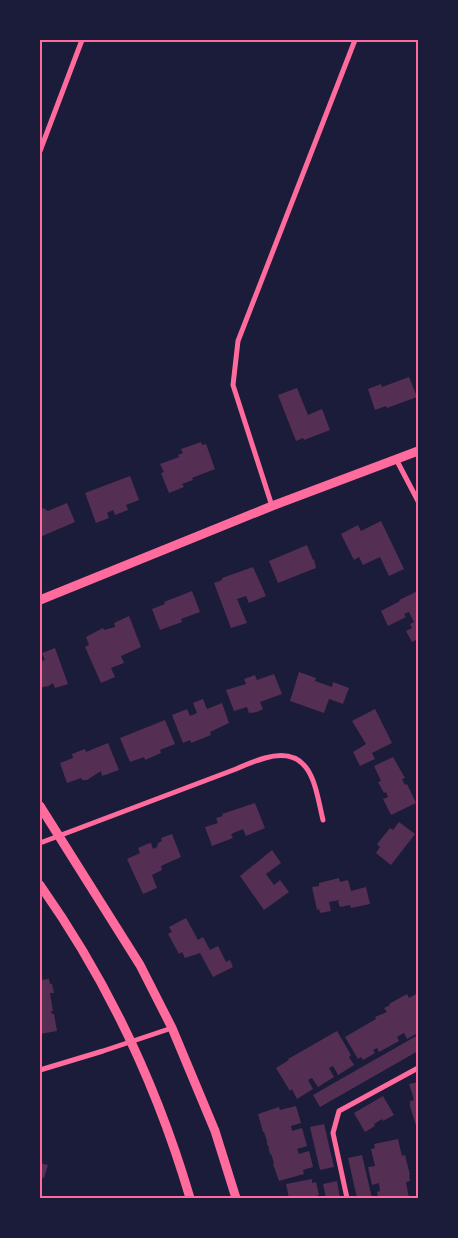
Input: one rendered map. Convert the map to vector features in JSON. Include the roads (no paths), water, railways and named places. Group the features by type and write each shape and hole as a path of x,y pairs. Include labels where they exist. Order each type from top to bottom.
{"street":[{"path":"40,152 82,40"},
{"path":"272,506 233,385 238,341 355,40"},
{"path":"40,600 272,506 418,451"},
{"path":"396,459 418,501"},
{"path":"40,843 236,768 266,758 280,756 292,757 302,762 309,771 323,820"},
{"path":"40,806 140,965 172,1028 215,1131 236,1198"},
{"path":"40,884 111,999 157,1101 190,1198"},
{"path":"40,1070 103,1052 172,1028"},
{"path":"347,1198 333,1133 339,1111 418,1068"}]}
